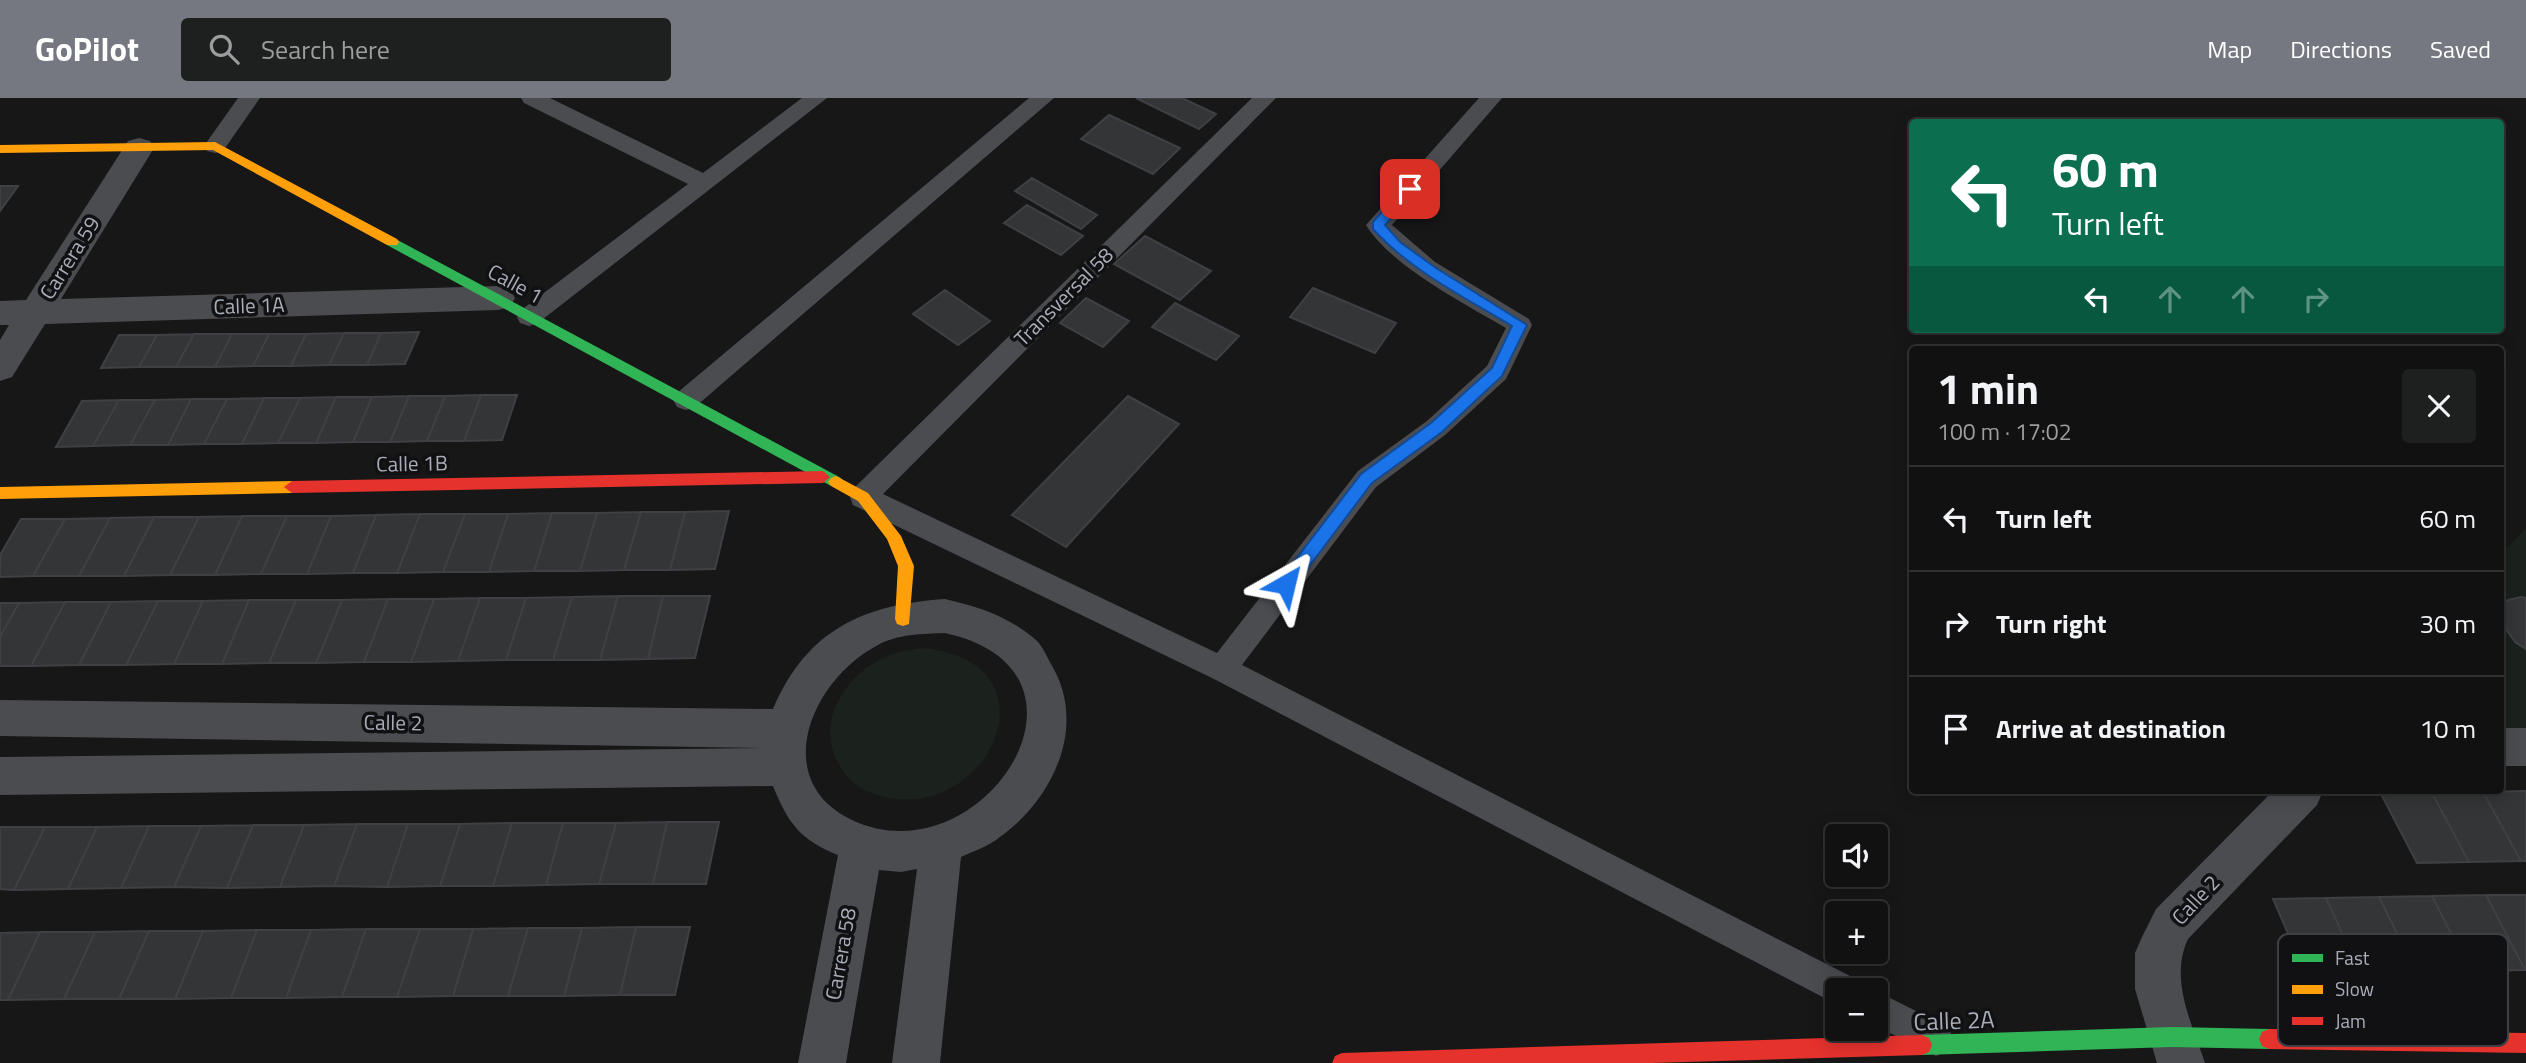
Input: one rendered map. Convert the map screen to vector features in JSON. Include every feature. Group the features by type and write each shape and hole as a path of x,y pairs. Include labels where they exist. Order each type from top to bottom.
{"street":[{"name":"Calle 1","path":"0,149 215,146 863,497 894,536 906,566 903,619"},
{"name":"Carrera 59","path":"0,368 139,148"},
{"name":"Calle 1A","path":"0,313 498,298"},
{"name":"Calle 1B","path":"0,493 825,477"},
{"path":"945,616 985,626 1018,647 1041,678 1049,716 1042,756 1020,794 985,825 941,846 900,851 861,845 826,829 800,801 786,748 801,690 827,658 862,633 903,619 945,616"},
{"name":"Calle 2","path":"0,718 786,748"},
{"path":"2504,747 2526,747"},
{"path":"0,776 786,748"},
{"name":"Calle 2","path":"2176,1050 2158,989 2158,953 2172,924 2299,794"},
{"name":"Carrera 58","path":"822,1063 861,845"},
{"path":"915,1063 941,846"},
{"name":"Calle 2A","path":"2508,1043 2526,1043"},
{"name":"Calle 2A","path":"1342,1063 1946,1044 2176,1050 2376,1046"}],"lane":[{"path":"215,146 249,98"},
{"path":"532,98 704,183"},
{"path":"529,317 816,98"},
{"path":"685,400 1042,98"},
{"name":"Transversal 58","path":"863,497 1265,98"},
{"path":"1222,669 1367,479 1436,428 1497,372 1520,325 1432,272 1396,245 1378,225 1491,98"},
{"path":"863,497 1222,669 1825,981"},
{"path":"1888,1014 1946,1044"}],"shaded area":[{"path":"2526,528 2526,729 2504,730 2504,551"},
{"path":"922,648 967,660 992,684 1000,713 992,744 972,772 943,792 906,800 864,790 847,777 836,759 830,725 834,709 853,680 880,659 902,651"}],"building":[{"path":"1136,98 1182,98 1216,114 1199,129"},
{"path":"1109,115 1180,148 1153,174 1081,139"},
{"path":"1032,178 1097,215 1081,229 1015,191"},
{"path":"0,186 18,186 0,211"},
{"path":"1027,205 1083,236 1061,255 1004,223"},
{"path":"1145,236 1211,271 1180,300 1114,264"},
{"path":"1313,288 1396,323 1375,353 1290,317"},
{"path":"945,290 990,321 958,345 913,314"},
{"path":"1086,298 1129,321 1103,347 1060,323"},
{"path":"1175,303 1239,336 1216,360 1152,327"},
{"path":"419,332 405,364 367,365 381,333"},
{"path":"344,333 381,333 367,365 329,365"},
{"path":"344,333 329,365 291,366 306,334"},
{"path":"194,334 232,334 215,367 176,367"},
{"path":"194,334 176,367 139,367 157,335"},
{"path":"232,334 269,334 253,366 215,367"},
{"path":"269,334 306,334 291,366 253,366"},
{"path":"119,335 157,335 139,367 101,368"},
{"path":"481,395 517,395 502,440 464,441"},
{"path":"481,395 464,441 427,441 445,396"},
{"path":"409,396 445,396 427,441 390,442"},
{"path":"409,396 390,442 353,442 372,397"},
{"path":"1128,396 1179,424 1066,547 1012,515"},
{"path":"336,397 372,397 353,442 316,443"},
{"path":"336,397 316,443 278,443 300,398"},
{"path":"264,398 300,398 278,443 242,444"},
{"path":"264,398 242,444 204,444 227,399"},
{"path":"191,399 227,399 204,444 168,445"},
{"path":"191,399 168,445 130,445 155,400"},
{"path":"119,400 155,400 130,445 93,446"},
{"path":"119,400 93,446 56,447 82,401"},
{"path":"729,511 715,569 670,570 685,512"},
{"path":"641,512 685,512 670,570 624,570"},
{"path":"641,512 624,570 580,571 597,513"},
{"path":"552,513 597,513 580,571 534,571"},
{"path":"552,513 534,571 489,572 508,514"},
{"path":"420,514 397,573 353,573 376,515"},
{"path":"420,514 465,514 443,572 397,573"},
{"path":"465,514 508,514 489,572 443,572"},
{"path":"376,515 353,573 307,574 331,516"},
{"path":"242,516 215,575 170,575 199,517"},
{"path":"242,516 287,516 261,574 215,575"},
{"path":"287,516 331,516 307,574 261,574"},
{"path":"154,517 199,517 170,575 124,576"},
{"path":"154,517 124,576 79,576 110,518"},
{"path":"110,518 79,576 33,576 65,519"},
{"path":"21,519 65,519 33,576 0,577 0,555"},
{"path":"618,596 663,596 648,659 600,660"},
{"path":"618,596 600,660 553,660 572,597"},
{"path":"663,596 710,596 695,658 648,659"},
{"path":"572,597 553,660 506,660 526,598"},
{"path":"480,598 526,598 506,660 458,661"},
{"path":"480,598 458,661 411,662 434,599"},
{"path":"2526,598 2526,649 2515,642 2504,626 2504,603 2508,600"},
{"path":"388,599 434,599 411,662 364,662"},
{"path":"388,599 364,662 316,663 342,600"},
{"path":"249,600 296,600 269,663 222,664"},
{"path":"249,600 222,664 174,664 203,601"},
{"path":"296,600 342,600 316,663 269,663"},
{"path":"158,601 203,601 174,664 126,665"},
{"path":"158,601 126,665 79,665 111,602"},
{"path":"65,602 111,602 79,665 31,666"},
{"path":"65,602 31,666 0,666 0,637 19,603"},
{"path":"0,603 19,603 0,637"},
{"path":"2526,791 2526,861 2521,861 2484,794 2504,794 2504,792"},
{"path":"2381,794 2433,794 2469,862 2417,863"},
{"path":"2433,794 2484,794 2521,861 2469,862"},
{"path":"667,822 653,884 599,884 616,823"},
{"path":"667,822 719,822 706,884 653,884"},
{"path":"512,823 563,823 546,885 493,886"},
{"path":"512,823 493,886 440,886 460,824"},
{"path":"563,823 616,823 599,884 546,885"},
{"path":"357,824 334,886 280,887 304,825"},
{"path":"357,824 408,824 387,887 334,886"},
{"path":"408,824 460,824 440,886 387,887"},
{"path":"253,825 227,888 174,887 201,826"},
{"path":"253,825 304,825 280,887 227,888"},
{"path":"149,826 121,888 68,889 97,827"},
{"path":"149,826 201,826 174,887 121,888"},
{"path":"0,827 45,827 14,890 0,889"},
{"path":"45,827 97,827 68,889 14,890"},
{"path":"2486,895 2526,895 2526,970"},
{"path":"2486,895 2506,934 2451,934 2432,896"},
{"path":"2432,896 2451,934 2397,934 2379,897"},
{"path":"2379,897 2397,934 2343,934 2326,898"},
{"path":"2326,898 2343,934 2288,934 2273,899"},
{"path":"636,927 620,995 564,996 582,928"},
{"path":"636,927 690,927 675,995 620,995"},
{"path":"528,928 508,996 453,996 473,929"},
{"path":"528,928 582,928 564,996 508,996"},
{"path":"366,929 420,929 397,997 342,997"},
{"path":"366,929 342,997 286,998 311,930"},
{"path":"420,929 473,929 453,996 397,997"},
{"path":"257,930 311,930 286,998 231,998"},
{"path":"257,930 231,998 175,999 203,931"},
{"path":"149,931 203,931 175,999 119,999"},
{"path":"149,931 119,999 64,999 95,932"},
{"path":"40,932 95,932 64,999 8,1000"},
{"path":"40,932 8,1000 0,1000 0,933"},
{"path":"2508,937 2525,970 2508,970"}],"traffic: fast":[{"path":"392,242 836,482"},
{"path":"1922,1045 2172,1037 2269,1039"}],"traffic: slow":[{"path":"0,149 215,146 392,242"},
{"path":"836,482 863,497 893,536 906,566 903,619"},
{"path":"0,493 292,487"}],"traffic: jam":[{"path":"292,487 823,477"},
{"path":"2269,1039 2278,1039"},
{"path":"2508,1043 2526,1043"},
{"path":"1342,1063 1922,1045"}],"route":[{"path":"1286,584 1367,479 1436,428 1497,372 1520,325 1432,272 1396,245 1378,225 1410,189"}]}
